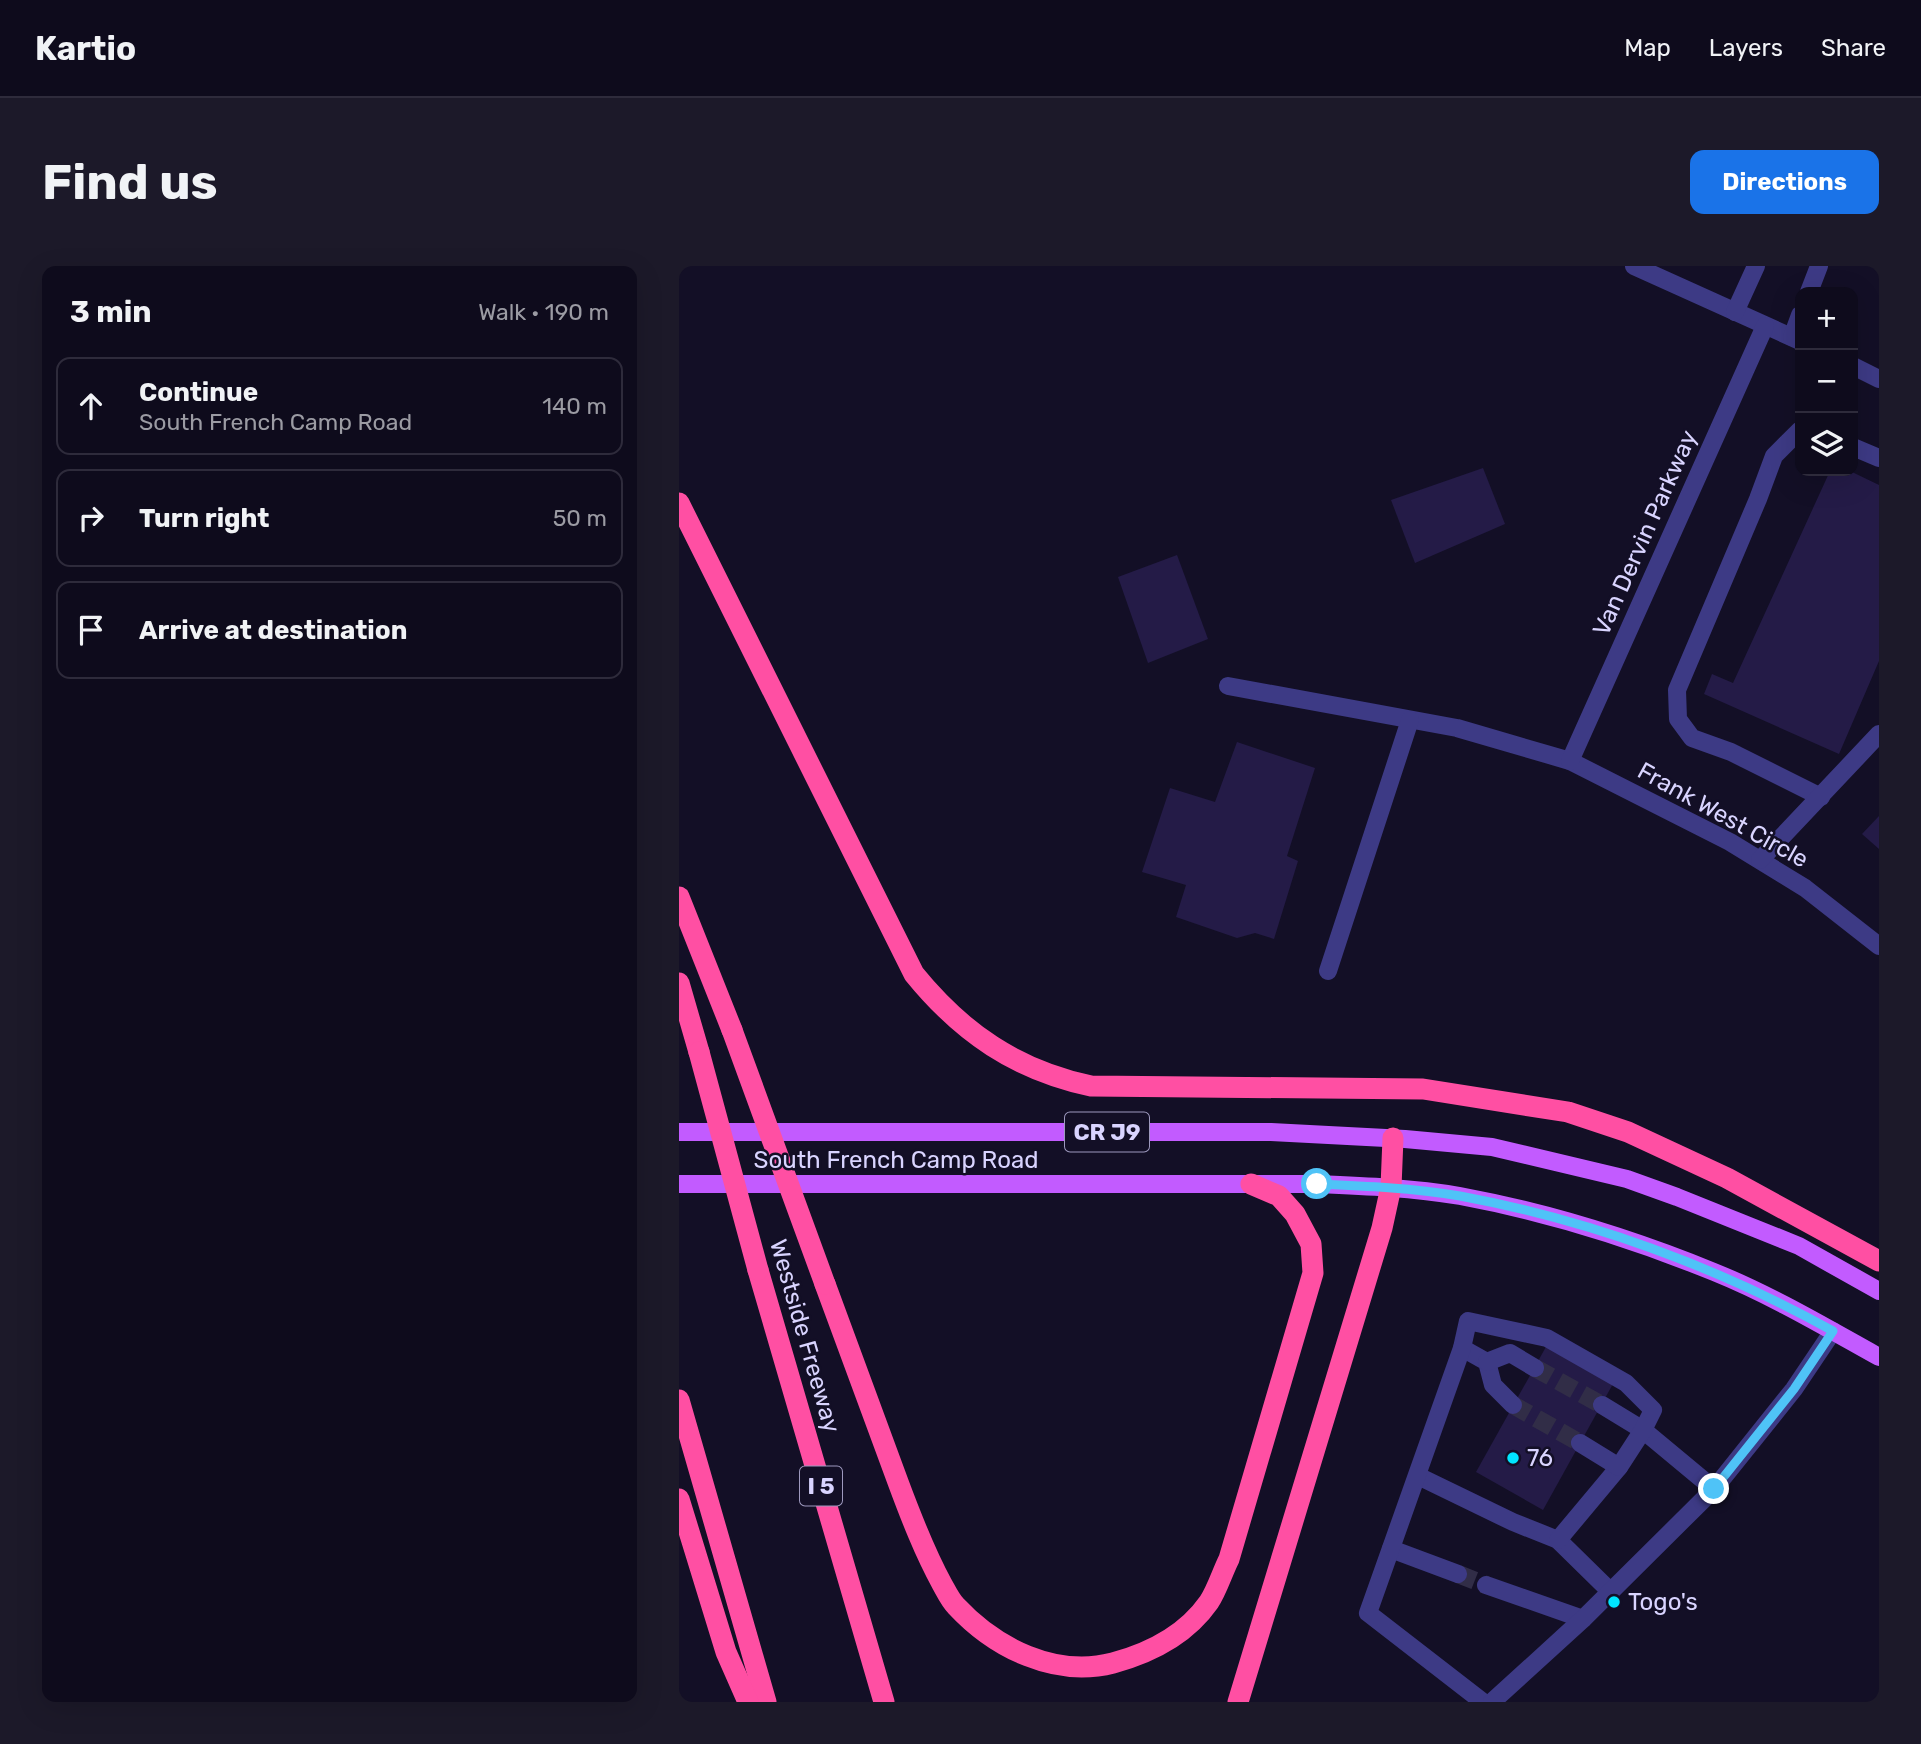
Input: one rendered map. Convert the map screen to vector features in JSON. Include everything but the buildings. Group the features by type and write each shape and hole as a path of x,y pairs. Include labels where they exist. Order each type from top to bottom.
{"highway":[{"path":"679,503 914,974 969,1032 1010,1058 1061,1079 1091,1086 1423,1088 1567,1112 1628,1132 1727,1178 1879,1261"},
{"path":"679,897 732,1030 924,1551 954,1605 988,1633 1021,1654 1056,1665 1082,1667 1139,1656 1170,1640 1194,1620 1210,1601 1229,1559 1313,1273 1311,1244 1295,1214 1279,1196 1251,1184"},
{"name":"Westside Freeway","path":"679,983 758,1270 884,1702"},
{"path":"1238,1702 1370,1271 1391,1187 1392,1138"},
{"path":"679,1400 766,1702"},
{"path":"679,1499 726,1651 748,1702"}],"main road":[{"name":"South French Camp Road","path":"679,1132 1271,1132 1392,1138 1492,1147 1627,1179 1799,1246 1879,1291"},
{"name":"South French Camp Road","path":"679,1184 1251,1184 1391,1187 1461,1196 1595,1230 1716,1273 1799,1312 1879,1357"}],"street":[{"path":"1634,266 1795,339"},
{"path":"1735,312 1756,266"},
{"path":"1811,287 1819,266"},
{"name":"Van Dervin Parkway","path":"1570,761 1765,326"},
{"path":"1858,368 1879,379"},
{"path":"1795,435 1774,456 1677,690 1678,719 1692,738 1731,752 1821,797"},
{"path":"1858,449 1879,458"},
{"name":"Frank West Circle","path":"1228,686 1457,728 1570,761 1730,842 1805,888 1879,946"},
{"path":"1328,971 1410,720"},
{"path":"1760,860 1879,734"},
{"path":"1483,1702 1368,1612 1462,1348 1468,1321 1547,1338 1626,1383 1653,1410 1619,1467 1558,1541"},
{"path":"1492,1702 1583,1619 1714,1489 1794,1389 1833,1331"},
{"path":"1462,1348 1487,1362 1493,1385 1513,1405"},
{"path":"1487,1362 1510,1353 1535,1367"},
{"path":"1602,1405 1643,1430 1714,1489"},
{"path":"1580,1443 1619,1467"},
{"path":"1418,1476 1558,1541 1611,1592"},
{"path":"1391,1549 1458,1574"},
{"path":"1486,1585 1583,1619"}],"tunnel":[{"path":"1535,1368 1602,1405"},
{"path":"1513,1405 1580,1443"},
{"path":"1458,1574 1486,1585"}],"place":[{"name":"76","path":"1513,1458"},
{"name":"Togo's","path":"1614,1602"}],"route":[{"path":"1317,1184 1391,1187 1461,1196 1595,1230 1716,1273 1833,1331 1794,1389 1714,1489"}]}
